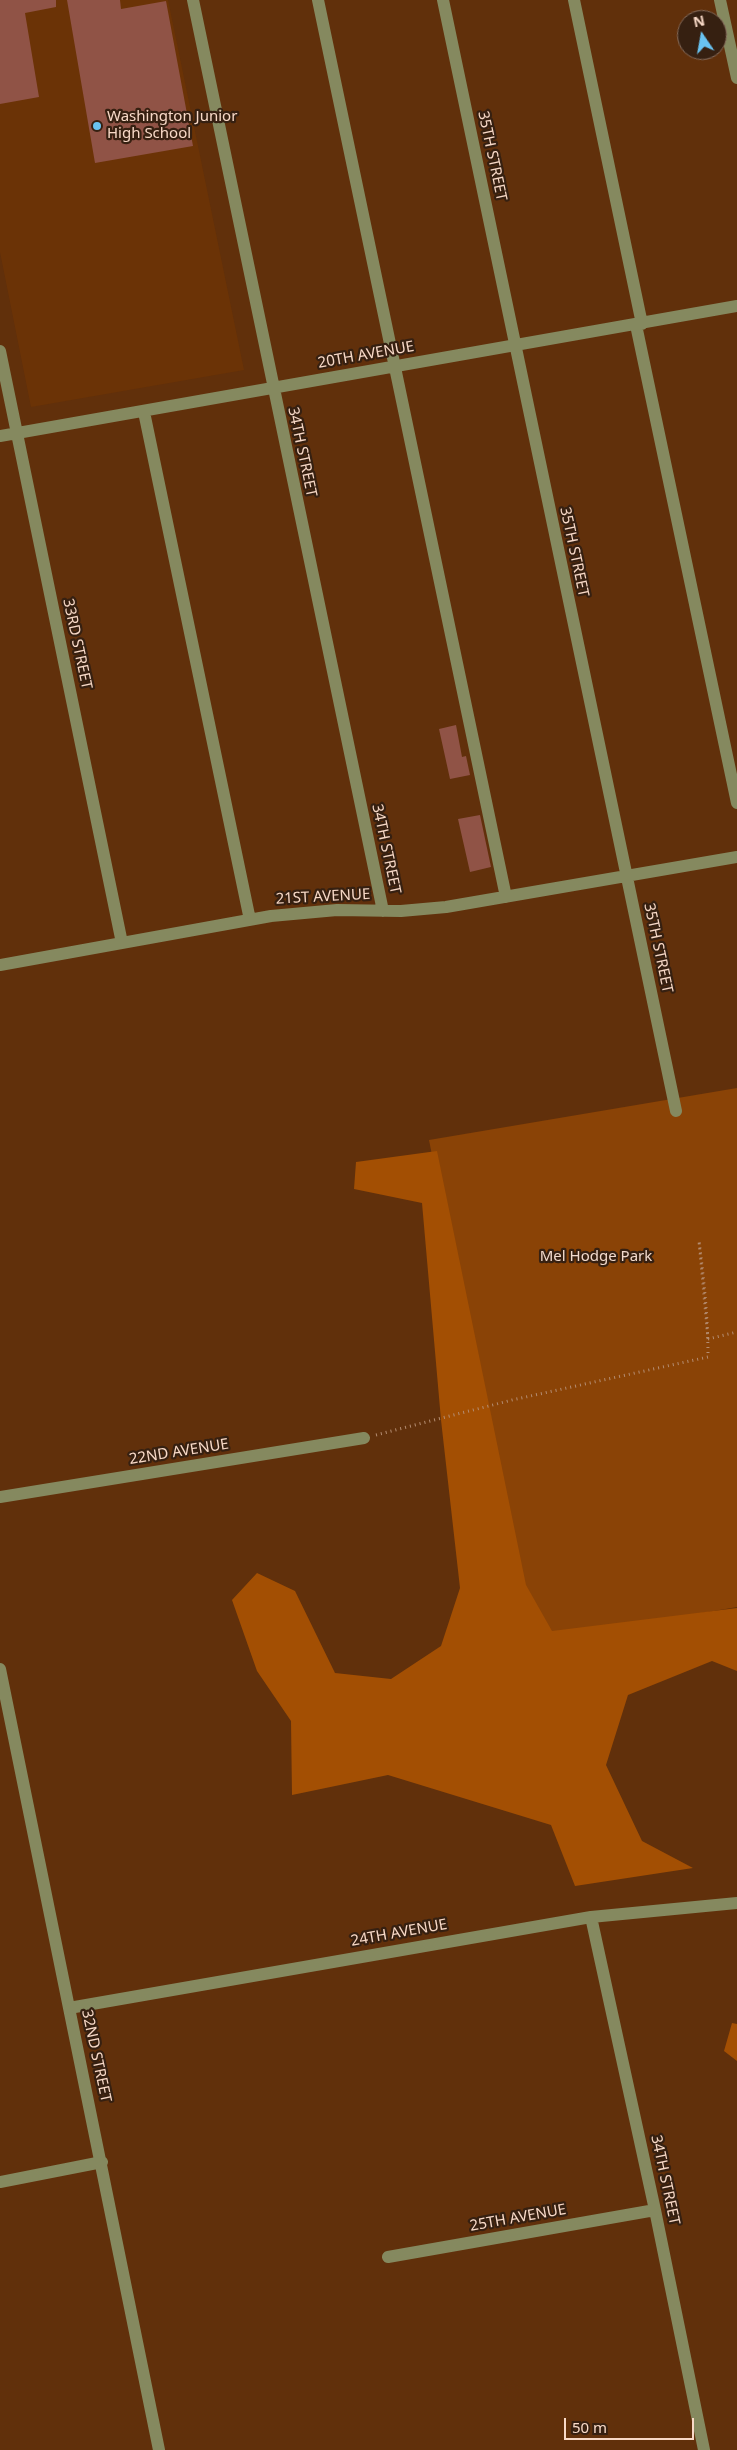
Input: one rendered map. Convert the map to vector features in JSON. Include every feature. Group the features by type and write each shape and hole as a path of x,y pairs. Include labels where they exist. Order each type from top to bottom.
{"street":[{"name":"34TH STREET","path":"193,0 272,388 383,911"},
{"path":"318,0 506,897"},
{"name":"35TH STREET","path":"443,0 676,1111"},
{"path":"574,0 737,803"},
{"path":"720,0 737,78"},
{"name":"20TH AVENUE","path":"0,436 144,412 514,344 639,325 737,306"},
{"name":"33RD STREET","path":"0,351 122,943"},
{"path":"144,412 250,920"},
{"name":"21ST AVENUE","path":"0,965 271,916 337,910 421,910 737,857"},
{"name":"22ND AVENUE","path":"0,1497 364,1438"},
{"name":"32ND STREET","path":"0,1669 102,2162 159,2450"},
{"name":"24TH AVENUE","path":"69,2008 591,1917 737,1903"},
{"name":"34TH STREET","path":"591,1917 655,2210 704,2450"},
{"path":"0,2182 102,2162"},
{"name":"25TH AVENUE","path":"388,2257 655,2210"}],"path":[{"path":"364,1438 512,1400 708,1357 708,1340 706,1292 699,1241 708,1340"},
{"path":"708,1340 737,1332"}],"shaded area":[{"name":"Washington Junior High School","path":"0,0 168,0 244,370 31,407 0,252"},
{"path":"437,1151 526,1585 552,1631 737,1608 737,1671 712,1661 628,1695 606,1765 642,1841 693,1868 575,1886 551,1825 388,1775 292,1795 291,1721 257,1671 232,1600 257,1573 295,1591 335,1673 391,1679 441,1646 460,1588 441,1420 422,1203 354,1189 356,1162"},
{"path":"732,2023 737,2024 737,2061 724,2051"}],"green space":[{"name":"Mel Hodge Park","path":"737,1088 737,1607 529,1643 429,1140"}],"building":[{"path":"0,0 56,0 56,7 25,13 39,97 0,104"},
{"path":"67,0 120,0 121,9 166,1 193,146 95,163"},
{"path":"456,725 462,757 466,756 470,775 450,779 439,729"},
{"path":"480,815 491,867 470,872 458,819"}],"place":[{"name":"Washington Junior High School","path":"97,126"}]}
